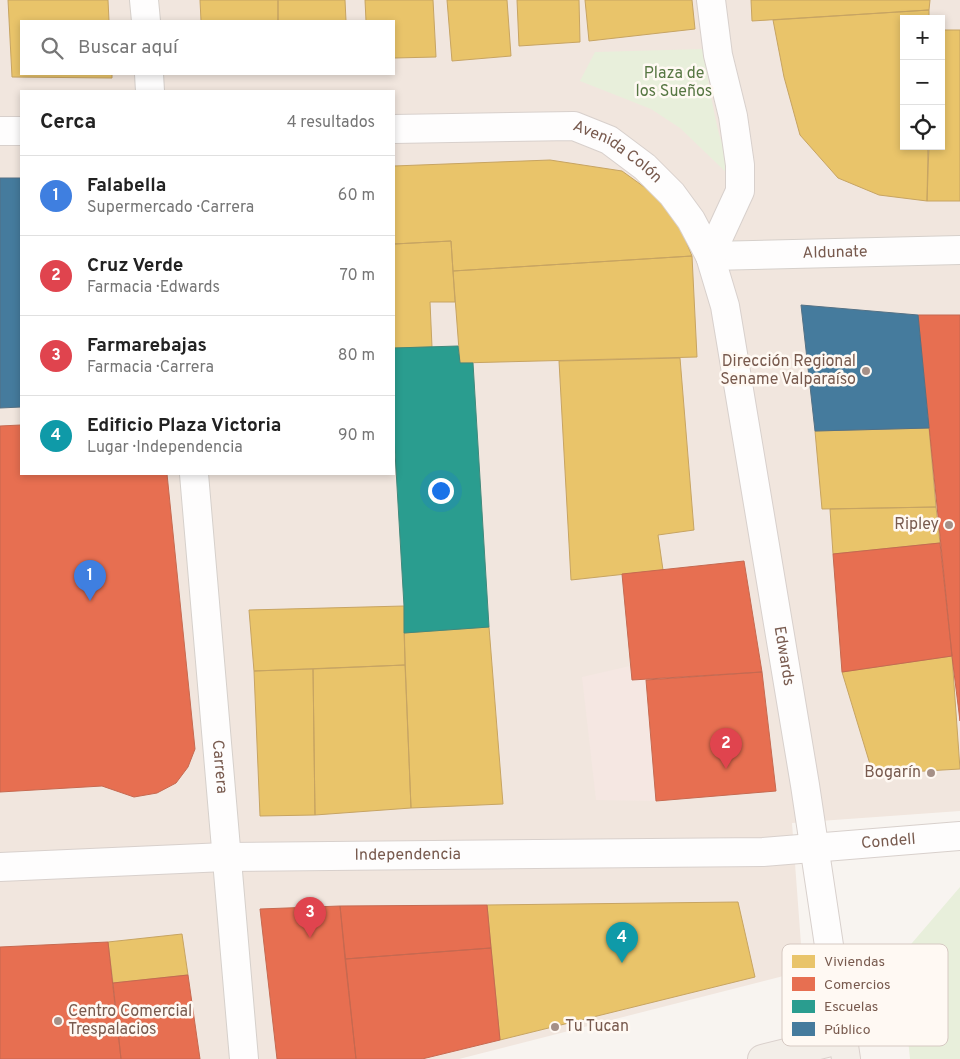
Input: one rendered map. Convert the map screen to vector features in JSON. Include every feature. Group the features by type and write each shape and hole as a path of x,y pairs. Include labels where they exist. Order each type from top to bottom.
{"main road":[{"path":"144,0 146,20"},
{"path":"710,256 740,191 740,165 733,116 718,55 711,0"},
{"path":"149,75 150,90"},
{"name":"Avenida Colón","path":"395,128 574,126 609,140 645,167 672,194 691,220 710,256"},
{"path":"0,131 20,131"},
{"name":"Aldunate","path":"710,256 960,250"},
{"name":"Edwards","path":"710,256 725,306 829,944"},
{"name":"Carrera","path":"194,475 225,857 244,1059"},
{"name":"Condell","path":"815,848 960,836"},
{"name":"Independencia","path":"0,867 225,857 763,852 815,848"},
{"path":"762,1059 845,1049"}],"shaded area":[{"path":"0,0 960,0 960,811 792,823 801,944 782,944 782,976 459,1059 0,1059"},
{"path":"630,666 632,680 646,680 656,801 596,800 582,677"}],"green space":[{"name":"Plaza de los Sueños","path":"704,49 716,120 732,178 680,128 651,109 580,81 595,52"},
{"path":"960,887 960,1059 910,1059 909,1046 948,1046 948,944 911,944"}],"building: Viviendas":[{"path":"8,0 108,0 109,20 20,20 20,75 112,75 112,78 12,77"},
{"path":"200,0 278,0 278,20 201,20"},
{"path":"278,0 345,0 346,20 278,20"},
{"path":"365,0 433,0 436,57 395,58 395,20 366,20"},
{"path":"447,0 507,0 511,56 452,61"},
{"path":"517,0 579,0 580,42 519,46"},
{"path":"585,0 692,0 695,29 589,41"},
{"path":"751,0 930,0 929,10 752,21"},
{"path":"929,10 929,15 900,15 900,150 928,150 927,201 879,195 838,178 800,135 784,77 773,20"},
{"path":"945,30 960,30 960,201 927,201 929,150 945,150"},
{"path":"550,160 622,171 672,207 692,256 453,271 451,241 395,244 395,166"},
{"path":"451,241 455,302 430,302 432,347 395,348 395,244"},
{"path":"692,256 697,357 460,363 453,271"},
{"path":"680,358 694,530 658,535 663,570 571,580 559,361"},
{"path":"929,428 936,507 822,509 815,431"},
{"path":"936,507 940,543 833,554 830,509"},
{"path":"404,606 405,665 254,671 249,610"},
{"path":"489,627 503,804 411,808 404,633"},
{"path":"952,656 960,769 873,774 842,672"},
{"path":"405,665 411,808 315,815 313,669"},
{"path":"313,669 315,815 260,816 254,671"},
{"path":"738,902 755,977 500,1040 487,905"},
{"path":"182,934 188,975 113,983 108,942"}],"building: Comercios":[{"name":"Ripley","path":"918,315 960,315 960,721 952,656"},
{"path":"20,425 20,475 167,475 195,749 188,767 176,783 157,793 134,797 102,786 0,792 0,426"},
{"path":"940,543 952,656 842,672 833,554"},
{"path":"744,561 762,672 632,680 622,574"},
{"path":"762,672 776,791 656,801 646,680"},
{"path":"487,905 491,948 345,959 340,906"},
{"path":"340,906 356,1059 277,1059 260,909"},
{"name":"Centro Comercial Trespalacios","path":"108,942 121,1059 0,1059 0,947"},
{"path":"491,948 500,1040 422,1059 356,1059 345,959"},
{"path":"188,975 200,1059 121,1059 113,983"}],"building: Escuelas":[{"path":"458,346 460,363 473,363 489,627 404,633 395,452 395,348"}],"building: Público":[{"path":"0,178 20,178 20,407 0,408"},
{"name":"Dirección Regional Sename Valparaíso","path":"801,305 918,315 929,428 815,431"}],"place":[{"name":"Dirección Regional Sename Valparaíso","path":"866,371"},
{"name":"Ripley","path":"949,525"},
{"name":"Falabella","path":"90,601"},
{"name":"Cruz Verde","path":"726,769"},
{"name":"Bogarín","path":"931,773"},
{"name":"Farmarebajas","path":"310,938"},
{"name":"Edificio Plaza Victoria","path":"622,963"},
{"name":"Centro Comercial Trespalacios","path":"58,1021"},
{"name":"Tu Tucan","path":"555,1027"}]}
